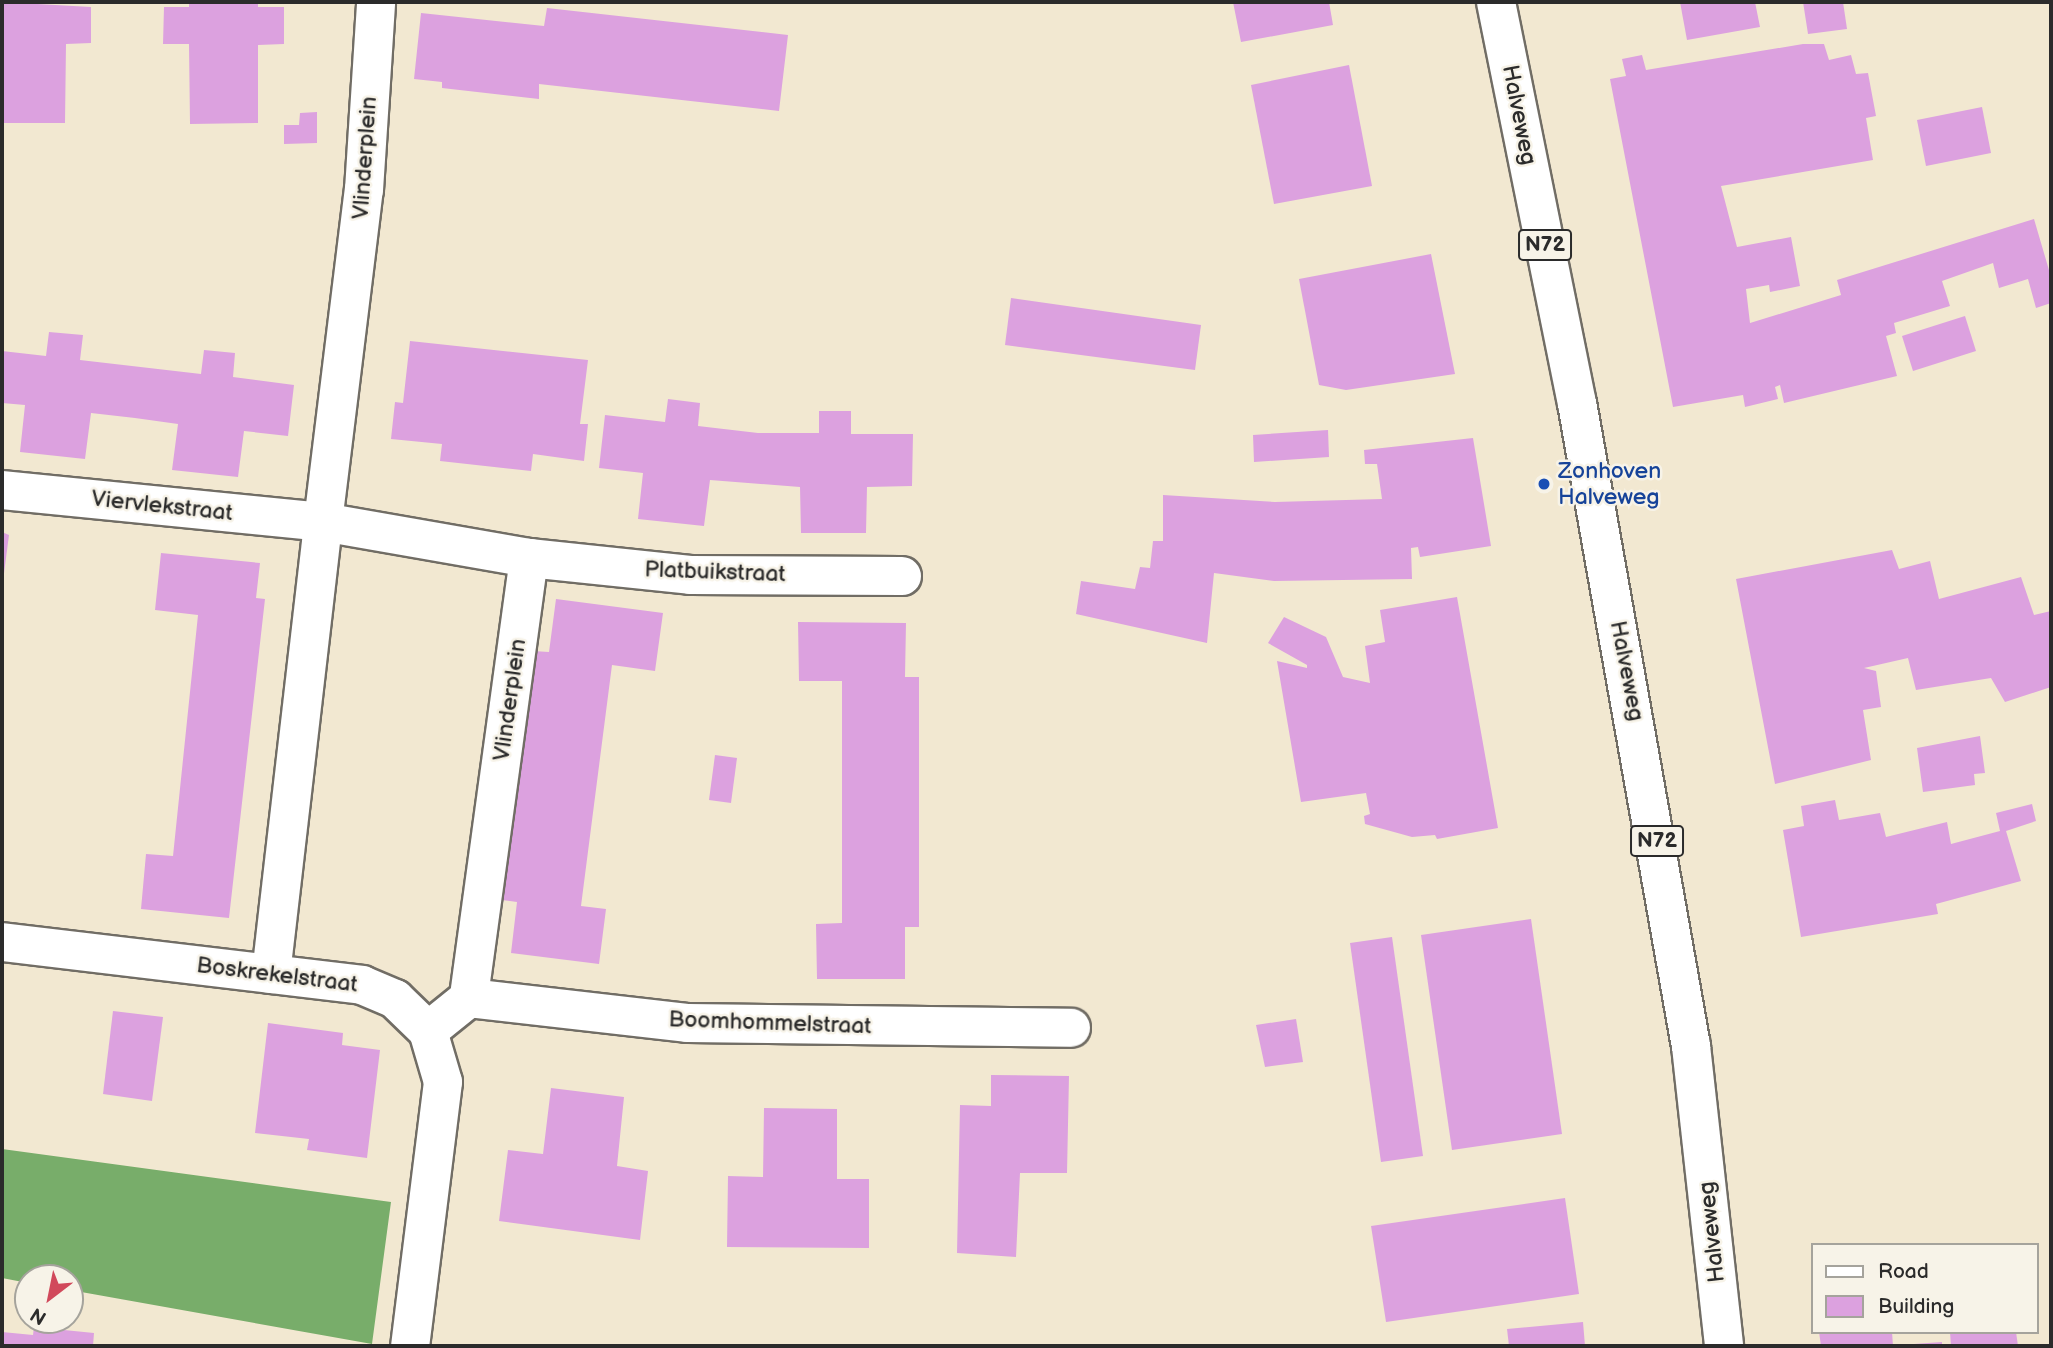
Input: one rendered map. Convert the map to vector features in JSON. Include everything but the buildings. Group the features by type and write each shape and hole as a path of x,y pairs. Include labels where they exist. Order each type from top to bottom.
{"street":[{"name":"Vlinderplein","path":"271,974 364,190 376,2"},
{"name":"Halveweg","path":"1496,2 1577,403 1692,1046 1724,1346"},
{"name":"Viervlekstraat","path":"2,490 323,522"},
{"path":"323,522 529,558"},
{"name":"Vlinderplein","path":"469,998 529,558"},
{"name":"Platbuikstraat","path":"529,558 690,575 902,576"},
{"name":"Boskrekelstraat","path":"2,942 362,985 395,999 428,1031 443,1082 410,1346"},
{"path":"428,1031 469,998"},
{"name":"Boomhommelstraat","path":"469,998 687,1023 1072,1028"}],"green space":[{"path":"2,1149 391,1202 372,1344 84,1293 84,1264 14,1264 14,1280 2,1278"}],"place":[{"name":"Zonhoven Halveweg","path":"1544,484"}]}
